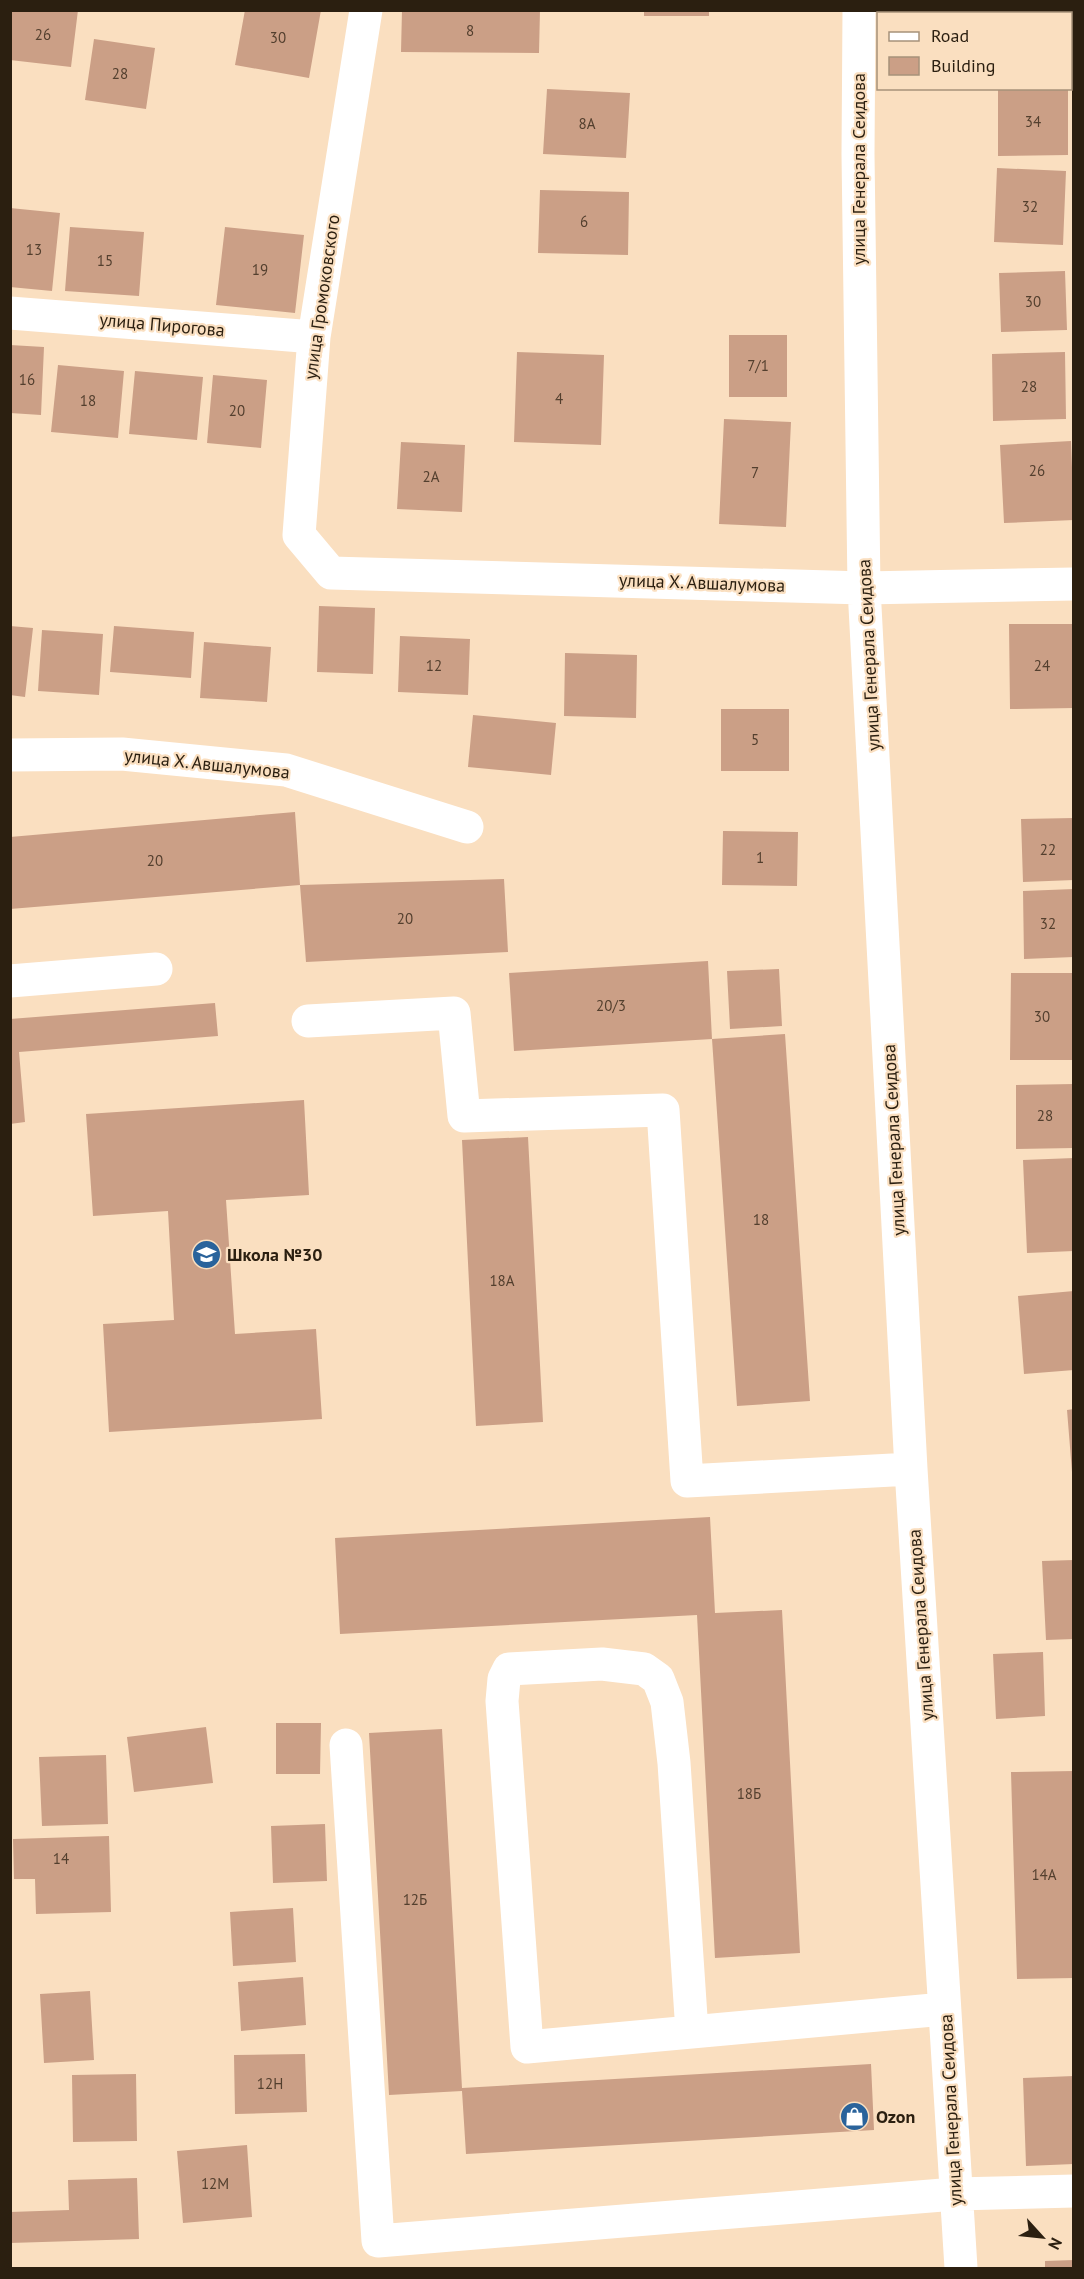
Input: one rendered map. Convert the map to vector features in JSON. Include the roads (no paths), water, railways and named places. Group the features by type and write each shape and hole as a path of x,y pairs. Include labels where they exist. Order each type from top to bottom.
{"street":[{"name":"улица Громоковского","path":"331,573 299,535 314,337 366,10"},
{"name":"улица Генерала Сеидова","path":"860,10 858,154 864,588 911,1469 961,2268"},
{"name":"улица Пирогова","path":"10,313 314,337"},
{"name":"улица Х. Авшалумова","path":"331,573 864,588 1074,584"},
{"name":"улица Х. Авшалумова","path":"10,755 123,754 286,770 467,827"},
{"path":"10,981 156,969"},
{"path":"308,1021 454,1013 464,1116 663,1110 687,1481 911,1469"},
{"path":"692,2032 674,1763 667,1702 658,1679 645,1669 602,1664 509,1670 504,1679 502,1701 527,2047 692,2032 944,2009"},
{"path":"346,1745 378,2241 956,2194 1074,2191"}],"place":[{"name":"Школа №30","path":"206,1255"},
{"name":"Ozon","path":"855,2117"}]}
